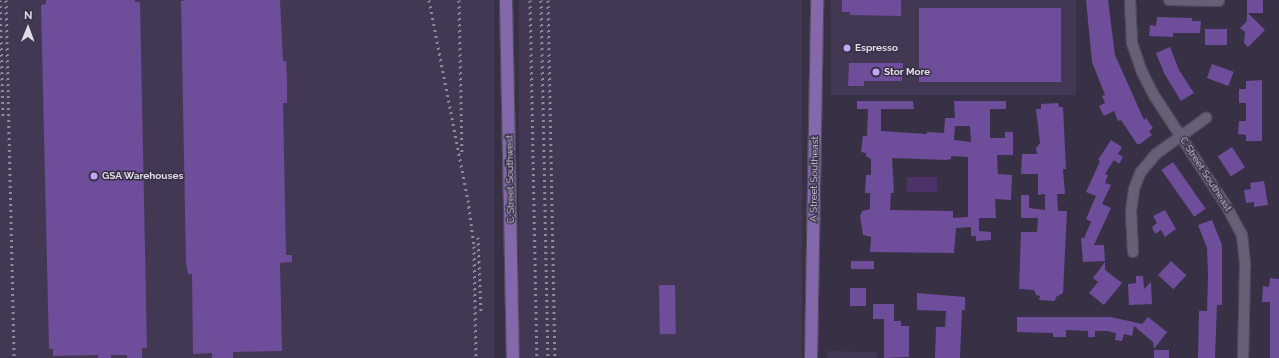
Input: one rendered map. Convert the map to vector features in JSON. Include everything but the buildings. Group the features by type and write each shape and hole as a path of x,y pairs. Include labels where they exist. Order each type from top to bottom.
{"main road":[{"name":"C Street Southwest","path":"506,0 513,358"},
{"name":"A Street Southeast","path":"811,358 817,0"}],"street":[{"name":"C Street Southeast","path":"1130,0 1130,30 1136,57 1147,84 1227,207 1242,235 1245,266 1243,358"},
{"path":"1169,0 1219,2"},
{"path":"1133,252 1131,210 1136,183 1156,154 1180,135 1206,118"}],"shaded area":[{"path":"0,0 494,0 494,358 0,358"},
{"path":"519,0 802,0 802,358 519,358"},
{"path":"831,0 1076,0 1076,95 831,95"},
{"path":"907,177 937,177 937,192 907,192"},
{"path":"827,351 877,352 877,358 827,358"}],"railway":[{"path":"0,0 3,116"},
{"path":"6,0 14,358"},
{"path":"429,0 468,200 474,246 476,358"},
{"path":"459,0 462,154"},
{"path":"530,0 537,358"},
{"path":"541,0 548,358"},
{"path":"548,0 555,358"},
{"path":"478,237 481,313"}],"place":[{"name":"Espresso","path":"847,48"},
{"name":"Stor More","path":"876,72"},
{"name":"GSA Warehouses","path":"94,176"}]}
